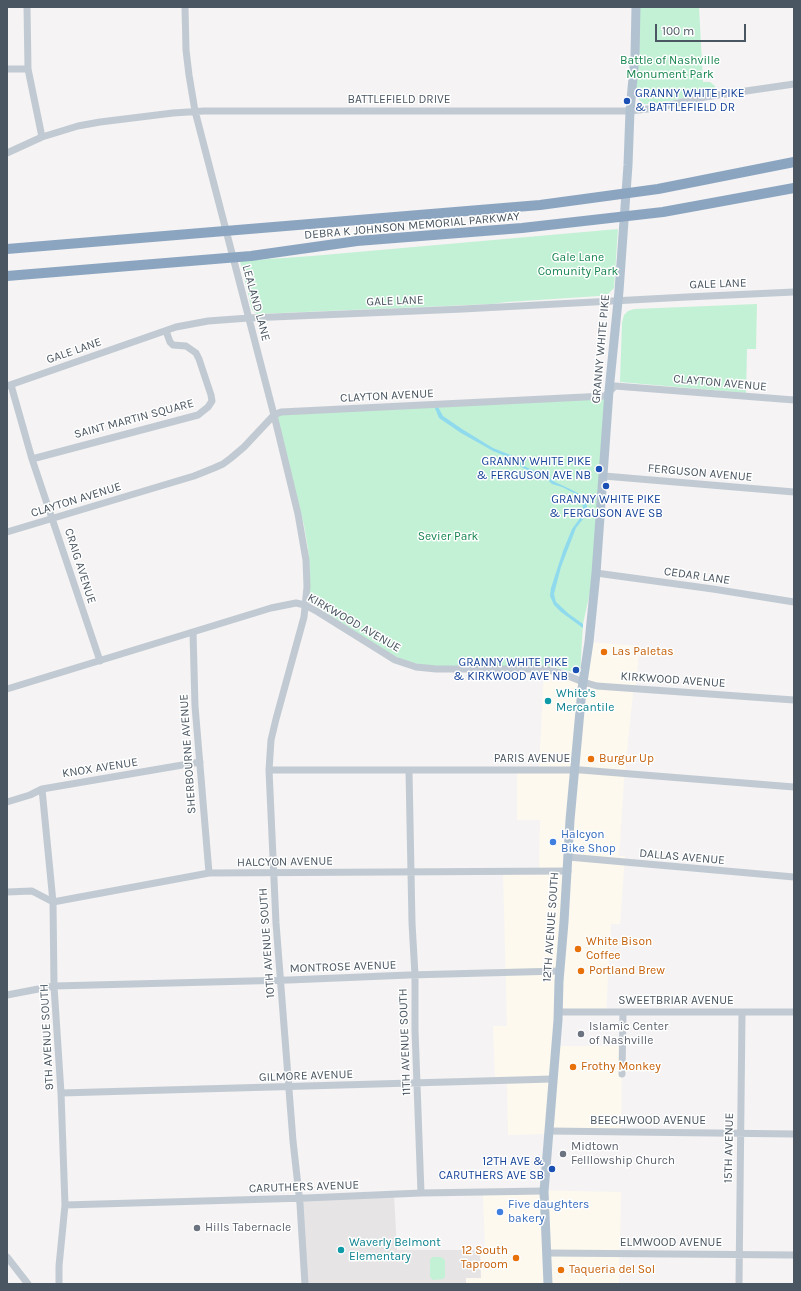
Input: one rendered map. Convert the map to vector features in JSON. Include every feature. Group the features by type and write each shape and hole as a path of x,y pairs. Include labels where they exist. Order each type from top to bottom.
{"highway":[{"name":"DEBRA K JOHNSON MEMORIAL PARKWAY","path":"7,249 540,205 658,189 794,162"},
{"name":"DEBRA K JOHNSON MEMORIAL PARKWAY","path":"7,276 250,256 357,241 522,228 663,212 794,188"}],"main road":[{"name":"GRANNY WHITE PIKE","path":"596,573 609,391 628,164 630,111 635,56 636,7"},
{"name":"12TH AVENUE SOUTH","path":"548,1284 548,1253 544,1191 575,770 582,689 589,642 596,573"}],"street":[{"path":"27,7 28,69 42,137"},
{"name":"LEALAND LANE","path":"185,7 186,50 195,112 274,415 305,547 307,574 305,605"},
{"path":"7,69 28,69"},
{"name":"BATTLEFIELD DRIVE","path":"7,153 42,137 92,123 173,113 630,111 656,108 705,97 794,84"},
{"name":"GALE LANE","path":"9,386 176,327 208,321 794,292"},
{"name":"SAINT MARTIN SQUARE","path":"32,459 198,415 208,407 212,401 211,395 202,366 196,353 186,346 173,345 170,342 166,331"},
{"name":"CRAIG AVENUE","path":"9,386 100,661"},
{"name":"CLAYTON AVENUE","path":"7,532 194,476 223,464 244,447 274,415 281,412 605,396 615,386 794,400"},
{"name":"FERGUSON AVENUE","path":"604,476 794,492"},
{"name":"CEDAR LANE","path":"596,573 794,602"},
{"name":"KIRKWOOD AVENUE","path":"7,689 193,632 288,604 296,603 305,605 384,654 408,665 423,668 544,669 597,686 794,700"},
{"name":"10TH AVENUE SOUTH","path":"305,605 304,617 276,719 269,770 270,822 276,923 305,1284"},
{"name":"SHERBOURNE AVENUE","path":"193,632 195,706 209,873"},
{"name":"KNOX AVENUE","path":"7,802 30,795 42,789 200,762"},
{"name":"PARIS AVENUE","path":"269,770 575,770 794,787"},
{"name":"11TH AVENUE SOUTH","path":"409,770 409,820 412,872 412,923 415,975 415,1030 421,1193"},
{"name":"9TH AVENUE SOUTH","path":"42,789 53,902 54,986 61,1094 65,1205 59,1266 59,1284"},
{"name":"DALLAS AVENUE","path":"568,857 794,877"},
{"name":"HALCYON AVENUE","path":"53,902 209,873 568,871"},
{"path":"7,892 32,891 53,902"},
{"name":"MONTROSE AVENUE","path":"7,995 54,986 560,971"},
{"name":"SWEETBRIAR AVENUE","path":"558,1012 794,1012"},
{"path":"622,1074 623,1012"},
{"name":"15TH AVENUE","path":"739,1284 742,1013"},
{"name":"GILMORE AVENUE","path":"61,1094 552,1079"},
{"name":"BEECHWOOD AVENUE","path":"549,1131 794,1134"},
{"name":"CARUTHERS AVENUE","path":"65,1205 421,1193 544,1191"},
{"name":"ELMWOOD AVENUE","path":"548,1253 794,1255"},
{"path":"7,1256 28,1284"}],"shaded area":[{"path":"589,642 638,646 639,653 636,684 633,693 624,780 619,856 625,856 620,924 611,924 606,1012 558,1012 556,1046 622,1046 621,1132 508,1135 507,1081 495,1081 493,1026 507,1026 503,872 539,871 540,820 517,820 517,770 539,770 544,669 583,682"},
{"path":"526,1190 621,1192 619,1284 466,1284 466,1278 481,1278 480,1250 485,1250 483,1192"},
{"path":"394,1194 397,1250 480,1250 481,1278 466,1278 466,1284 305,1284 299,1198"}],"green space":[{"name":"Battle of Nashville Monument Park","path":"639,7 699,7 703,82 710,82 715,86 716,92 653,104 644,104 638,99 636,94"},
{"name":"Gale Lane Comunity Park","path":"618,229 614,288 608,294 599,296 492,304 257,314 252,310 240,261 312,256"},
{"path":"757,304 756,349 747,349 746,393 620,382 622,323 624,315 628,311 634,309"},
{"name":"Sevier Park","path":"605,398 592,583 583,624 580,674 550,666 428,666 413,663 387,652 309,602 310,574 304,525 276,414"},
{"path":"432,1257 441,1257 445,1260 445,1277 443,1279 433,1280 430,1277 430,1260"}],"water":[{"path":"438,407 443,416 462,429 493,448 513,456 526,467 547,476 555,482 584,497 587,506 587,514 576,528 561,567 554,594 556,602 583,624 583,628 561,612 554,605 550,596 551,588 563,551 572,529 583,514 581,497 562,487 552,484 547,479 523,468 513,459 493,451 461,433 439,418 435,408"}],"place":[{"name":"GRANNY WHITE PIKE & BATTLEFIELD DR","path":"627,101"},
{"name":"GRANNY WHITE PIKE & FERGUSON AVE NB","path":"599,469"},
{"name":"GRANNY WHITE PIKE & FERGUSON AVE SB","path":"606,486"},
{"name":"Las Paletas","path":"604,652"},
{"name":"GRANNY WHITE PIKE & KIRKWOOD AVE NB","path":"576,670"},
{"name":"White's Mercantile","path":"548,701"},
{"name":"Burgur Up","path":"591,759"},
{"name":"Halcyon Bike Shop","path":"553,842"},
{"name":"White Bison Coffee","path":"578,949"},
{"name":"Portland Brew","path":"581,971"},
{"name":"Islamic Center of Nashville","path":"581,1034"},
{"name":"Frothy Monkey","path":"573,1067"},
{"name":"Midtown Felllowship Church","path":"563,1154"},
{"name":"12TH AVE & CARUTHERS AVE SB","path":"552,1169"},
{"name":"Five daughters bakery","path":"500,1212"},
{"name":"Hills Tabernacle","path":"197,1228"},
{"name":"Waverly Belmont Elementary","path":"341,1250"},
{"name":"12 South Taproom","path":"516,1258"},
{"name":"Taqueria del Sol","path":"561,1270"}]}
